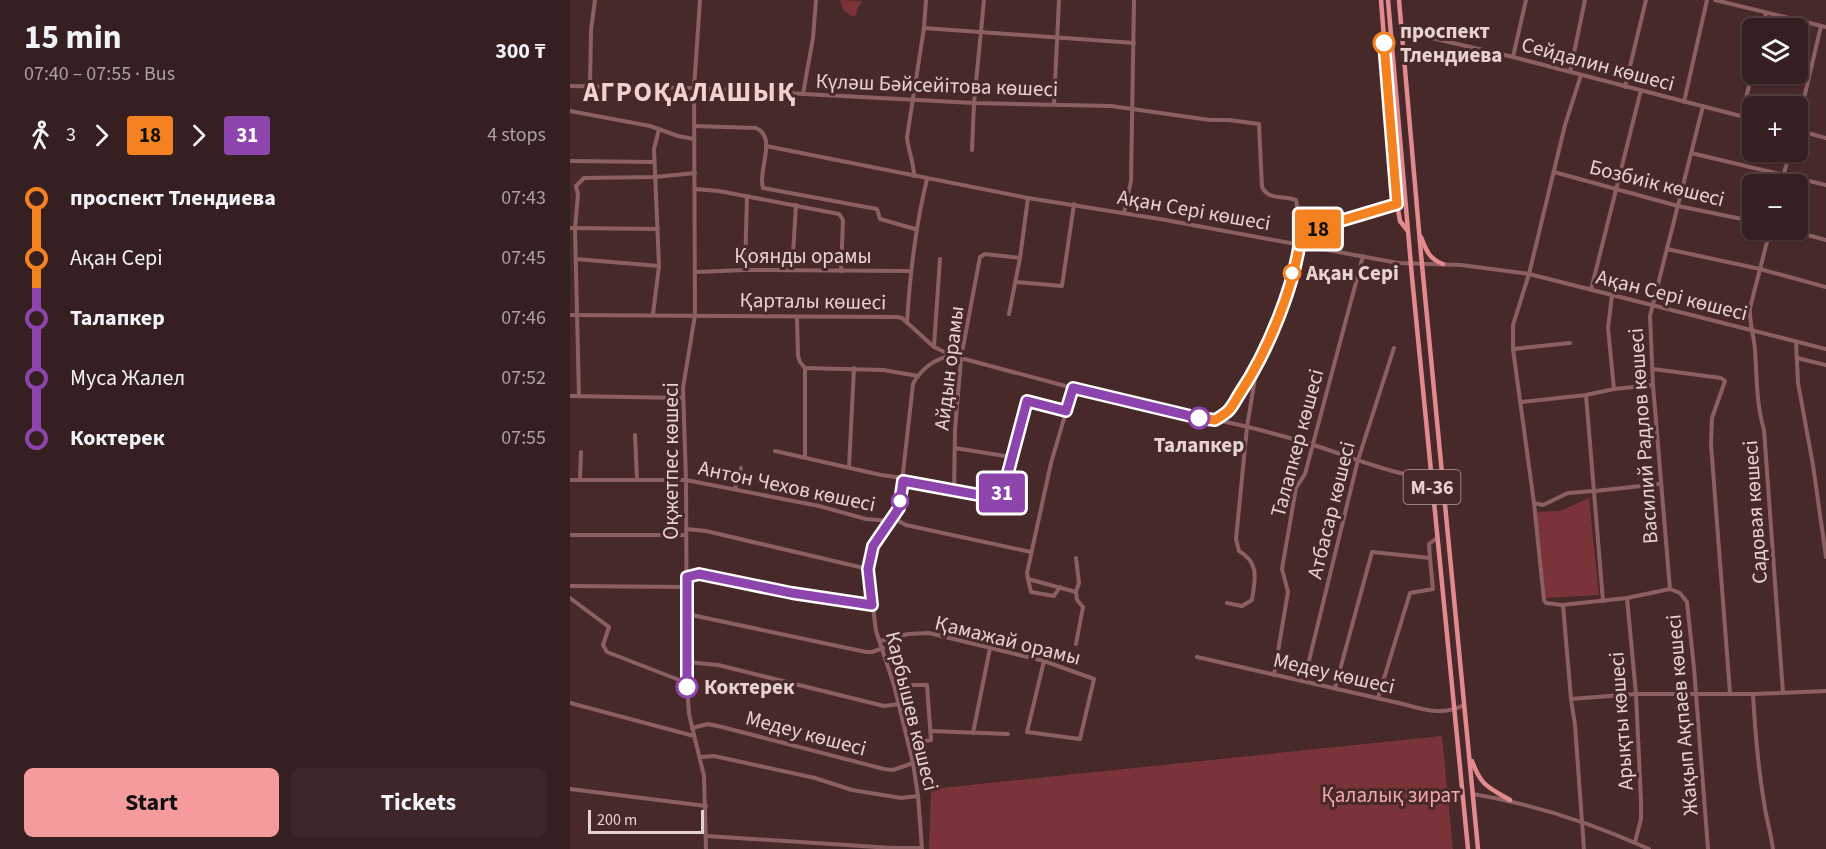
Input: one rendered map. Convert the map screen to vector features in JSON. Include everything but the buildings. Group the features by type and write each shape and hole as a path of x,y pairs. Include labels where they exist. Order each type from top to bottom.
{"main road":[{"path":"1381,0 1397,204 1400,221 1407,230"},
{"name":"M-36","path":"1388,0 1410,265 1468,849"},
{"name":"M-36","path":"1400,0 1422,265 1478,849"},
{"path":"1396,89 1401,92 1407,90"},
{"path":"1396,191 1402,171"},
{"path":"1419,231 1428,254 1443,264"},
{"path":"1469,753 1478,778 1489,788 1510,800"}],"street":[{"path":"590,86 591,30 595,0"},
{"name":"Оқжетпес көшесі","path":"700,0 694,88 695,315 683,398 686,480 687,683 692,728 701,757 706,806 706,849"},
{"path":"803,94 813,38 816,0"},
{"path":"914,176 914,162 907,137 924,28 926,0"},
{"path":"972,150 984,0"},
{"path":"1054,104 1059,0"},
{"path":"1124,213 1131,182 1134,0"},
{"path":"1513,57 1526,0"},
{"path":"1569,72 1585,0"},
{"path":"1626,87 1647,0"},
{"path":"1684,102 1707,0"},
{"path":"1715,0 1823,26 1805,96"},
{"path":"1765,18 1766,13"},
{"path":"924,28 1134,43"},
{"name":"Сейдалин көшесі","path":"1402,31 1742,116"},
{"path":"1581,75 1565,125 1529,274 1513,325 1513,349 1534,503 1544,600 1548,604 1603,601 1670,589"},
{"name":"Күләш Бәйсейітова көшесі","path":"570,86 694,88 974,103 1132,108 1153,113 1259,124 1262,187 1268,195 1288,196 1296,200 1301,233"},
{"path":"1591,290 1641,90"},
{"name":"Василий Радлов көшесі","path":"1670,589 1660,484 1649,333 1650,316 1703,106"},
{"path":"570,111 659,129 694,139"},
{"path":"694,126 756,128 761,131 765,137 766,146 763,188 877,209 880,219 915,229"},
{"path":"653,314 659,266 654,149 659,129"},
{"path":"1808,132 1826,138"},
{"name":"Ақан Сері көшесі","path":"766,146 1029,198 1074,204 1410,265 1443,264 1529,274 1826,349"},
{"path":"1691,153 1784,174 1787,162"},
{"path":"570,161 654,162"},
{"name":"Бозбиік көшесі","path":"1554,172 1678,206 1742,219"},
{"path":"570,189 584,178 655,177 695,173"},
{"path":"907,323 915,229 927,179"},
{"path":"1808,180 1826,185"},
{"path":"577,184 578,194 573,228 576,259 579,396"},
{"path":"695,189 719,191 837,213 843,220 841,271"},
{"path":"745,270 747,196"},
{"path":"1009,314 1029,198"},
{"path":"1016,282 1062,286 1074,204"},
{"path":"1215,420 1228,412 1256,368 1277,320 1300,245 1301,233 1310,233 1330,224 1397,204"},
{"path":"792,270 796,205"},
{"path":"573,228 658,229"},
{"path":"1808,235 1826,240"},
{"name":"Садовая көшесі","path":"1768,240 1750,308 1749,321 1752,331 1758,401 1764,430 1783,693"},
{"path":"1667,249 1761,268 1826,287"},
{"name":"Айдын орамы","path":"954,490 955,423 961,358 980,257 985,254 1020,258"},
{"name":"Талапкер көшесі","path":"1274,675 1288,592 1282,569 1296,488 1305,474 1363,256"},
{"path":"576,259 659,266"},
{"name":"Айдын орамы","path":"934,347 940,259"},
{"name":"Қоянды орамы","path":"696,272 910,271"},
{"path":"1612,296 1608,328 1614,389"},
{"name":"Қарталы көшесі","path":"570,315 897,317 902,318 934,347 953,356 1073,388 1247,427 1417,477 1442,479"},
{"path":"797,317 798,356 805,368 805,457"},
{"path":"1796,342 1798,383 1826,556"},
{"path":"1513,349 1570,343"},
{"name":"Атбасар көшесі","path":"1304,681 1358,460 1394,348"},
{"path":"805,368 883,370 918,376 931,364 953,356"},
{"path":"1797,358 1826,365"},
{"path":"849,467 854,368"},
{"path":"1227,603 1242,606 1252,600 1255,569 1250,557 1239,551 1236,539 1247,427 1256,368"},
{"path":"1653,369 1700,377 1717,377 1725,381 1712,418 1711,444 1730,693"},
{"name":"Карбышев көшесі","path":"918,376 911,392 899,508 873,546 868,569 876,631 894,685 913,763 922,848"},
{"path":"1521,402 1653,385"},
{"path":"1060,587 1054,596 1031,592 1028,579 1031,552 1051,463 1073,388"},
{"path":"1586,395 1603,601"},
{"path":"570,396 683,398"},
{"path":"775,451 1001,499 1027,401 1066,411"},
{"path":"635,435 637,479"},
{"path":"955,448 1011,458"},
{"path":"580,479 581,452"},
{"path":"735,489 741,468"},
{"name":"Антон Чехов көшесі","path":"570,480 686,480 819,506 866,519 892,519 906,525 1031,552"},
{"path":"1534,503 1543,505 1568,493 1660,484"},
{"path":"686,529 706,531 868,569"},
{"path":"570,535 686,535"},
{"path":"1378,698 1410,593 1433,589 1429,544 1437,538"},
{"path":"1335,688 1372,552 1430,558"},
{"path":"1076,558 1079,583 1076,592 1077,600 1083,607 1076,644"},
{"path":"687,577 699,574 792,593 872,605"},
{"path":"1028,579 1076,592"},
{"path":"570,586 687,587"},
{"name":"Жақып Ақпаев көшесі","path":"1670,589 1680,593 1687,602 1708,849"},
{"path":"570,598 609,627 603,645 606,652 687,683"},
{"name":"Арықты көшесі","path":"1627,598 1636,694 1641,801 1641,819 1635,842"},
{"path":"1563,604 1584,849"},
{"path":"687,614 866,652 883,648"},
{"name":"Қамажай орамы","path":"880,641 908,634 928,633 1044,661 1094,679 1080,739 1028,732 1044,661"},
{"path":"973,732 990,648"},
{"name":"Медеу көшесі","path":"1197,657 1434,713 1454,710 1464,705"},
{"path":"687,662 718,664 884,706 899,704"},
{"path":"894,685 927,685 932,740 909,744"},
{"path":"1571,699 1636,694 1753,694 1826,691"},
{"path":"1753,694 1760,777 1773,849"},
{"path":"570,703 694,736"},
{"name":"Медеу көшесі","path":"692,728 708,724 884,769 893,770 913,763"},
{"path":"932,731 1008,734"},
{"name":"Медеу көшесі","path":"701,757 714,756 815,778 852,790 900,798 918,796"},
{"path":"570,789 706,806"},
{"path":"1473,794 1510,800 1581,822 1650,849"},
{"path":"707,836 860,847 922,848"}],"green space":[{"path":"840,0 862,1 853,17 843,10"},
{"path":"1589,498 1599,595 1546,598 1536,512 1560,511"},
{"name":"Қалалық зират","path":"1442,736 1453,849 929,849 931,789"}],"bus line":[{"name":"18","path":"1199,418 1215,420 1228,412 1256,368 1277,320 1290,281 1301,233 1310,233 1330,224 1397,204 1384,43"},
{"name":"31","path":"687,687 687,577 699,574 792,593 872,605 868,569 873,546 881,531 899,508 903,481 1001,499 1016,435 1027,401 1066,411 1073,388 1199,418"}],"place":[{"name":"проспект Тлендиева","path":"1384,43"},
{"name":"Ақан Серi","path":"1292,273"},
{"name":"Талапкер","path":"1199,418"},
{"name":"Коктерек","path":"687,687"}],"district":[{"name":"АГРОҚАЛАШЫҚ","path":"690,92"}]}
